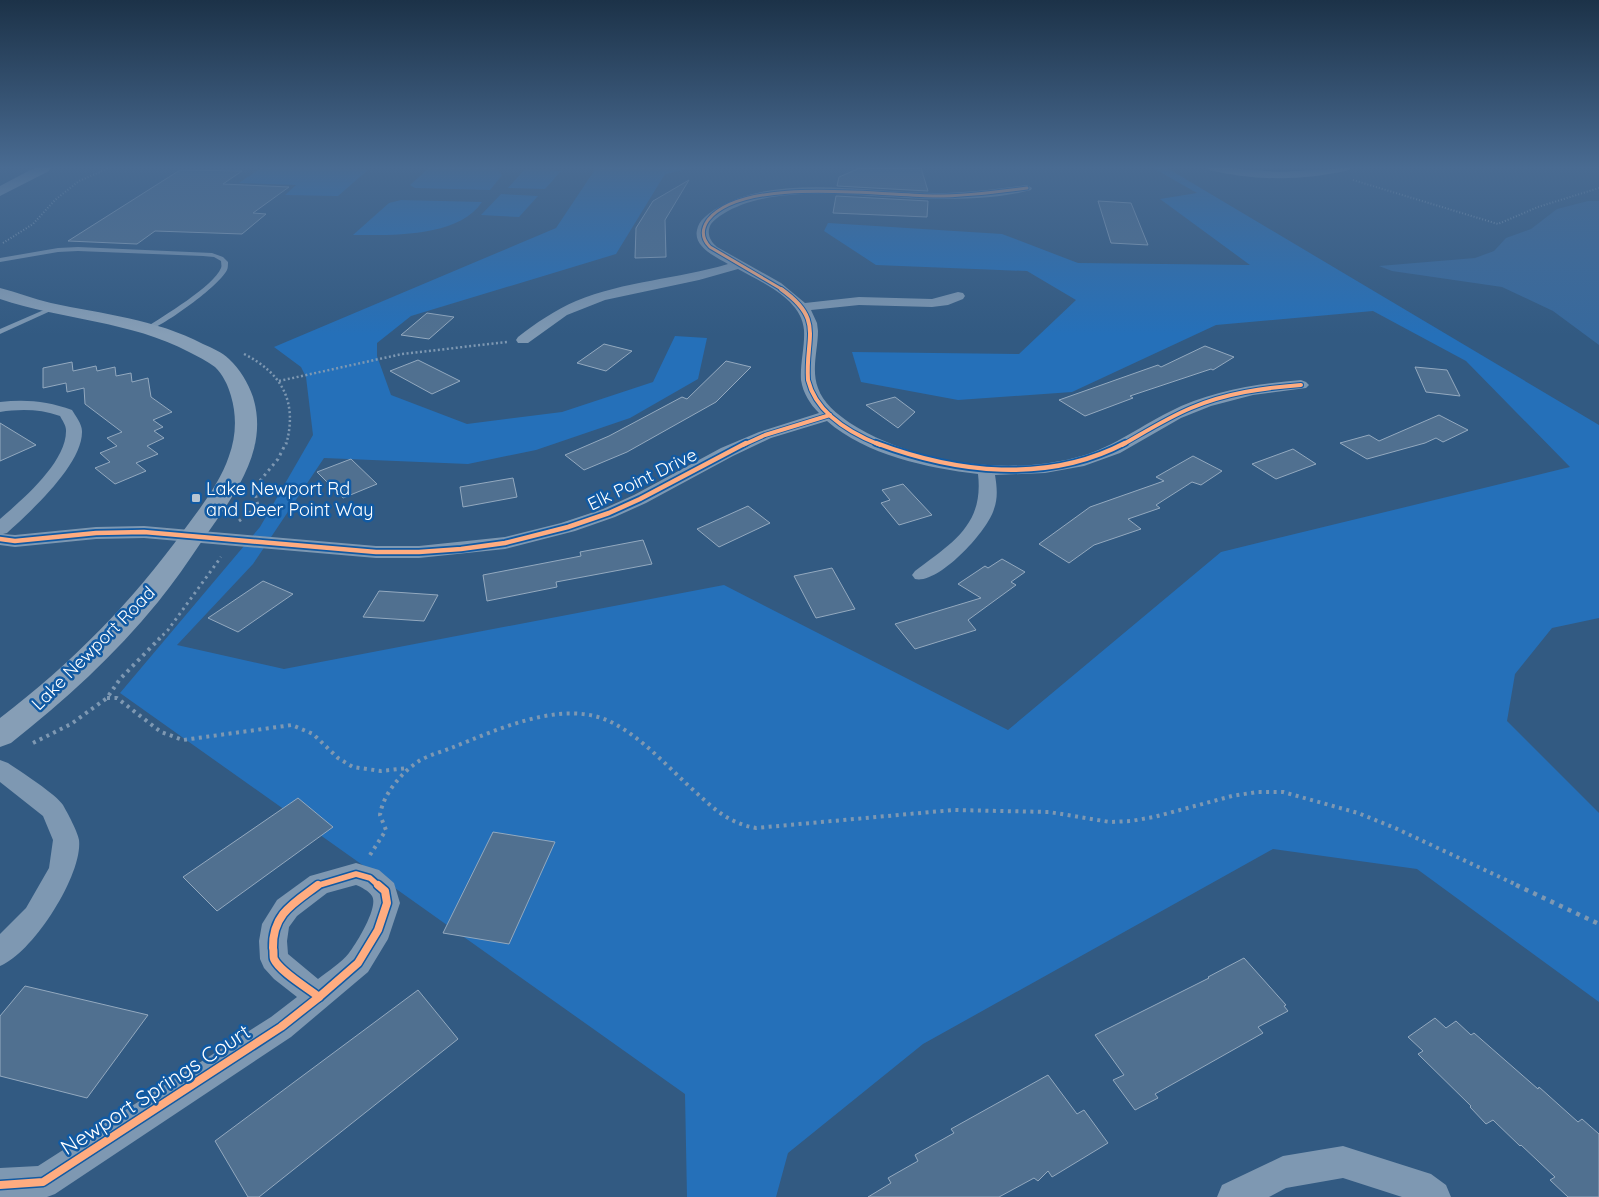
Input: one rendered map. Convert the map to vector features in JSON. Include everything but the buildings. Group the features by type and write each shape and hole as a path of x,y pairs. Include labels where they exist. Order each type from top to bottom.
{"street":[{"path":"706,224 702,230 703,238 716,253 778,288 801,307 808,316 811,327 807,378 811,392 830,416 876,444 904,455 933,462 986,470 1062,466 1112,451 1178,414 1207,402 1240,392 1301,385"},
{"path":"522,340 554,316 593,298 636,288 685,280 738,265"},
{"name":"Lake Newport Road","path":"0,293 23,301 147,329 198,348 219,361 236,381 243,398 245,428 244,444 235,469 221,495 165,576 120,626 65,681 0,735"},
{"path":"801,307 859,300 932,303 943,302 958,296"},
{"path":"0,407 19,405 49,406 66,413 74,430 69,448 57,472 26,506 0,529"},
{"name":"Elk Point Drive","path":"0,539 15,540 96,533 135,532 376,552 461,549 514,541 568,528 640,499 727,452 758,438 793,425 830,416"},
{"path":"922,576 961,545 978,526 986,510 989,495 986,470"},
{"path":"0,769 53,810 66,840 62,870 36,916 0,954"},
{"path":"319,997 291,976 274,959 273,942 276,924 288,908 319,884 356,874"},
{"name":"Newport Springs Court","path":"0,1185 43,1182 281,1027 358,963 378,930 387,903 386,891 380,885 370,878 356,874"},
{"path":"1234,1197 1283,1172 1343,1162 1419,1186 1434,1197"}],"lane":[{"path":"0,260 58,250 78,249 204,254 220,257 225,261 225,266 220,275 209,286 173,314 147,329"},
{"path":"0,332 52,308"}],"path":[{"path":"0,245 33,224"},
{"path":"279,381 402,354 522,340"},
{"path":"29,745 71,724 106,698 120,679 168,630 186,608 221,557 219,552 224,540"},
{"path":"106,698 117,698 161,732 183,740 292,725 306,728 317,736 339,759 352,767 368,770 409,768"},
{"path":"356,874 386,830 380,819 380,812 400,777 409,768 421,760 498,731 537,719 579,713 603,718 623,729 722,815 739,825 756,828 953,810 1049,812 1110,822 1131,821 1154,817 1232,796 1257,792 1283,792 1350,811 1388,825 1599,924"}],"shaded area":[{"path":"366,224 452,224 423,232 353,235"},
{"path":"559,224 634,224 616,254 411,316 377,343 377,356 391,395 467,424 562,412 653,382 675,336 707,338 698,379 630,418 536,450 468,464 324,458 253,564 177,645 284,669 724,585 1008,730 1221,552 1570,467 1466,361 1373,311 1216,325 1072,392 958,400 861,382 852,352 1019,354 1076,300 1027,271 876,265 824,231 828,224 842,224 1002,234 1078,263 1250,265 1194,224 1261,224 1599,425 1599,618 1552,628 1515,674 1507,721 1599,813 1599,1002 1417,869 1273,849 923,1044 788,1153 776,1197 687,1197 685,1094 120,693 260,527 313,435 306,377 301,367 274,347 556,228"},
{"path":"1538,224 1599,224 1599,345 1553,311 1502,287 1392,271 1379,266 1475,258 1494,251 1506,238 1531,229"}],"cycle path":[{"path":"706,224 703,231 704,238 713,250 777,286 798,303 806,313 811,331 808,380 819,405 834,419 854,432 876,443 923,459 963,467 995,470 1029,470 1078,463 1104,454 1175,415 1205,402 1269,388 1301,385"},
{"path":"0,539 15,541 96,533 144,532 376,552 419,552 505,543 568,527 609,513 640,499 727,452 765,435 830,415"},
{"path":"0,1185 43,1182 281,1027 319,997 358,963 378,930 387,903 385,891 370,878 356,874 319,884 287,908 276,924 273,941 274,959 284,970 319,997"}],"place":[{"name":"Lake Newport Rd and Deer Point Way","path":"196,498"}]}
